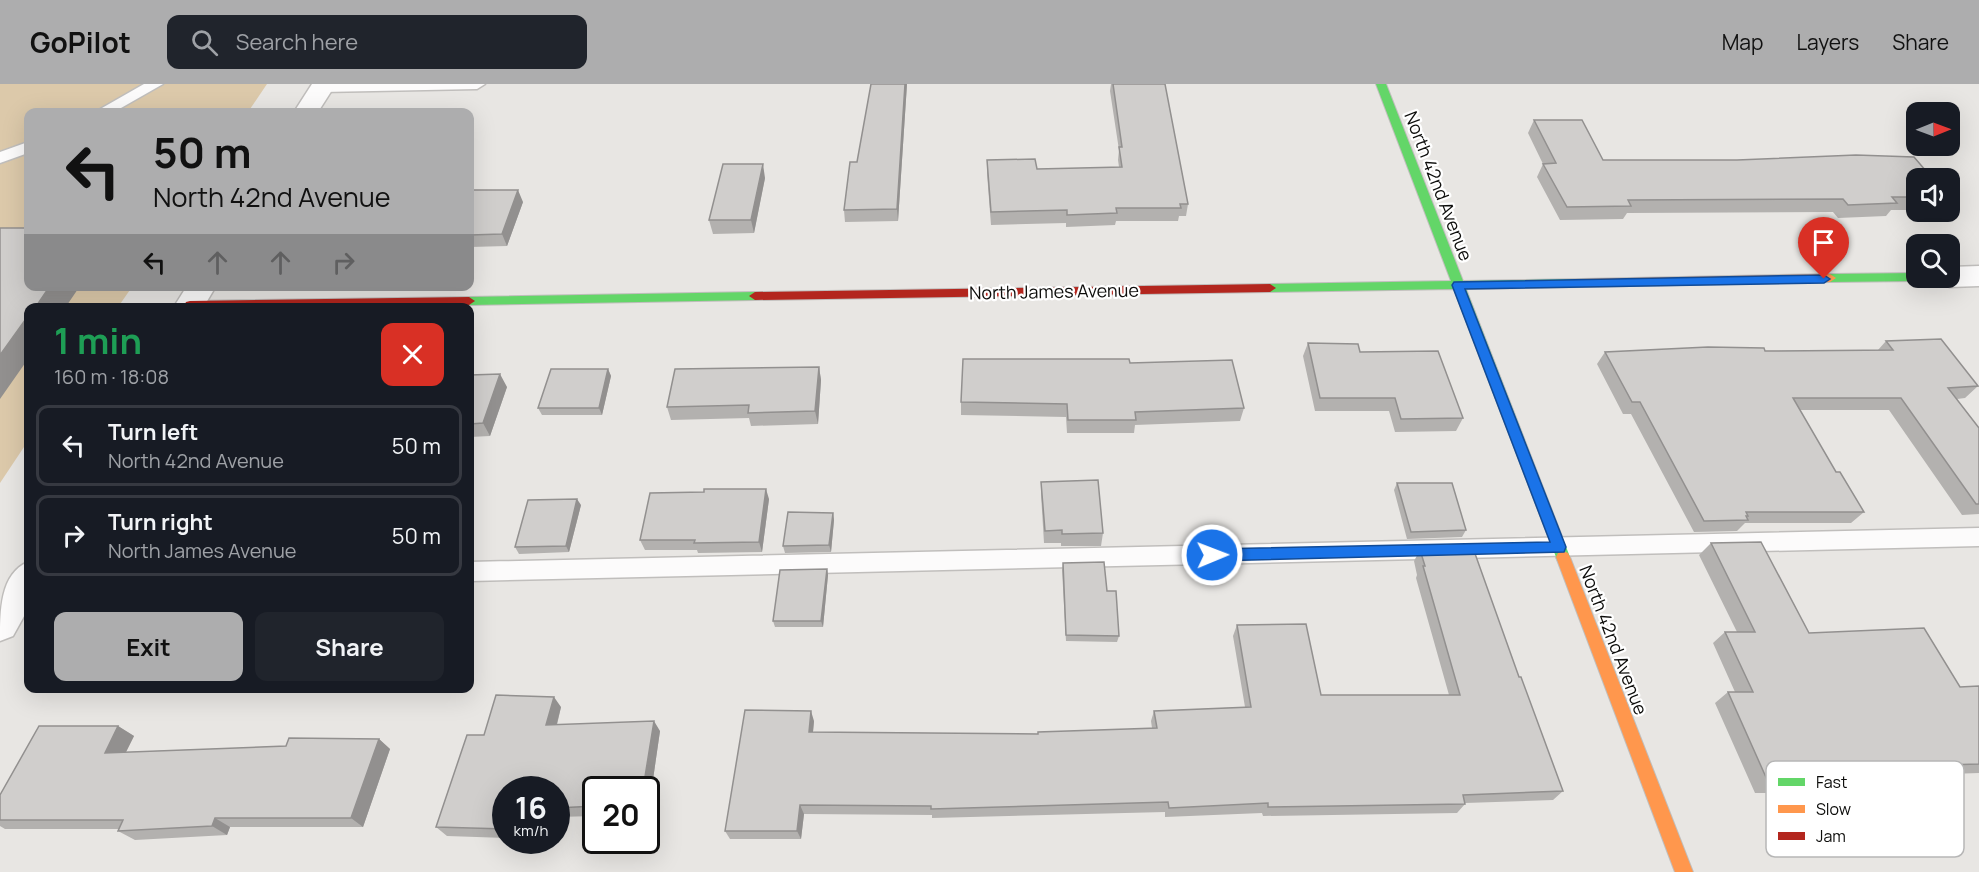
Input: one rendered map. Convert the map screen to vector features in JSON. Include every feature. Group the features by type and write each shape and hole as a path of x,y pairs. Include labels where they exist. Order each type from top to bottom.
{"street":[{"name":"North 42nd Avenue","path":"1381,84 1684,872"},
{"path":"309,108 322,87"},
{"path":"1960,277 1979,276"},
{"name":"North James Avenue","path":"194,300 1458,285 1906,277"},
{"path":"0,625 24,586"}],"lane":[{"path":"110,108 155,84"},
{"path":"322,87 477,84"},
{"path":"0,158 24,149"},
{"path":"474,572 1979,537"}],"shaded area":[{"path":"0,84 267,84 251,108 24,108 24,291 129,291 121,303 24,303 24,447 0,483"}],"building":[{"path":"871,84 905,84 897,209 844,210 850,162 857,162"},
{"path":"1113,84 1165,84 1188,204 1180,204 1181,208 1116,208 1117,213 1067,215 1067,210 991,212 987,160 1035,159 1037,169 1122,167 1119,147 1122,147"},
{"path":"1534,120 1582,120 1603,160 1737,160 1856,155 1914,157 1923,168 1906,168 1906,197 1892,197 1897,203 1848,205 1843,199 1628,200 1631,206 1567,207 1543,164 1556,163"},
{"path":"723,164 763,164 751,220 709,220"},
{"path":"474,190 518,190 502,234 474,235"},
{"path":"0,228 24,228 24,291 47,291 38,303 24,303 24,322 0,355"},
{"path":"1941,339 1978,386 1948,388 1979,428 1979,504 1976,504 1901,398 1793,398 1836,472 1840,472 1864,512 1746,512 1748,520 1704,521 1640,402 1632,402 1605,352 1708,347 1764,348 1765,351 1893,350 1886,341"},
{"path":"1308,343 1358,344 1360,352 1438,351 1463,418 1401,419 1395,398 1320,398"},
{"path":"963,359 1129,359 1130,363 1232,360 1244,408 1135,412 1136,420 1068,420 1067,404 961,402"},
{"path":"819,367 815,411 748,413 749,405 667,407 675,369"},
{"path":"551,369 608,369 599,408 538,408"},
{"path":"500,374 483,423 474,424 474,375"},
{"path":"1098,480 1103,533 1062,534 1062,530 1045,531 1041,482"},
{"path":"1397,483 1452,483 1466,530 1411,532"},
{"path":"704,489 766,489 759,542 694,543 695,540 640,540 650,493 704,492"},
{"path":"577,499 566,546 515,547 528,500"},
{"path":"788,512 833,513 829,545 783,546"},
{"path":"1761,542 1809,633 1924,628 1960,687 1979,686 1979,764 1964,764 1964,761 1766,761 1766,777 1728,692 1753,692 1725,632 1755,632 1711,543"},
{"path":"1473,548 1563,791 1463,795 1465,804 1268,807 1268,803 1169,808 1168,802 931,809 931,806 800,805 797,831 725,831 745,710 811,711 809,732 1038,734 1038,732 1157,728 1154,711 1251,707 1237,625 1306,624 1321,695 1460,695 1420,550"},
{"path":"1104,562 1107,591 1116,591 1119,636 1066,635 1063,563"},
{"path":"827,569 821,621 773,621 780,570"},
{"path":"496,695 554,697 546,725 654,721 645,776 582,776 582,807 570,807 570,776 492,776 492,829 436,827 467,735 484,735"},
{"path":"39,726 118,726 105,753 286,746 289,738 379,739 351,818 215,818 212,826 118,831 123,820 0,820 0,795"}],"traffic: fast":[{"path":"1381,84 1563,557"},
{"path":"1830,278 1906,277"},
{"path":"1270,288 1581,283"},
{"path":"469,301 755,296"}],"traffic: slow":[{"path":"1581,283 1830,278"},
{"path":"1563,557 1684,872"}],"traffic: jam":[{"path":"755,296 1270,288"},
{"path":"330,303 469,301"}],"route":[{"path":"1212,555 1559,547 1458,285 1824,279"}]}
